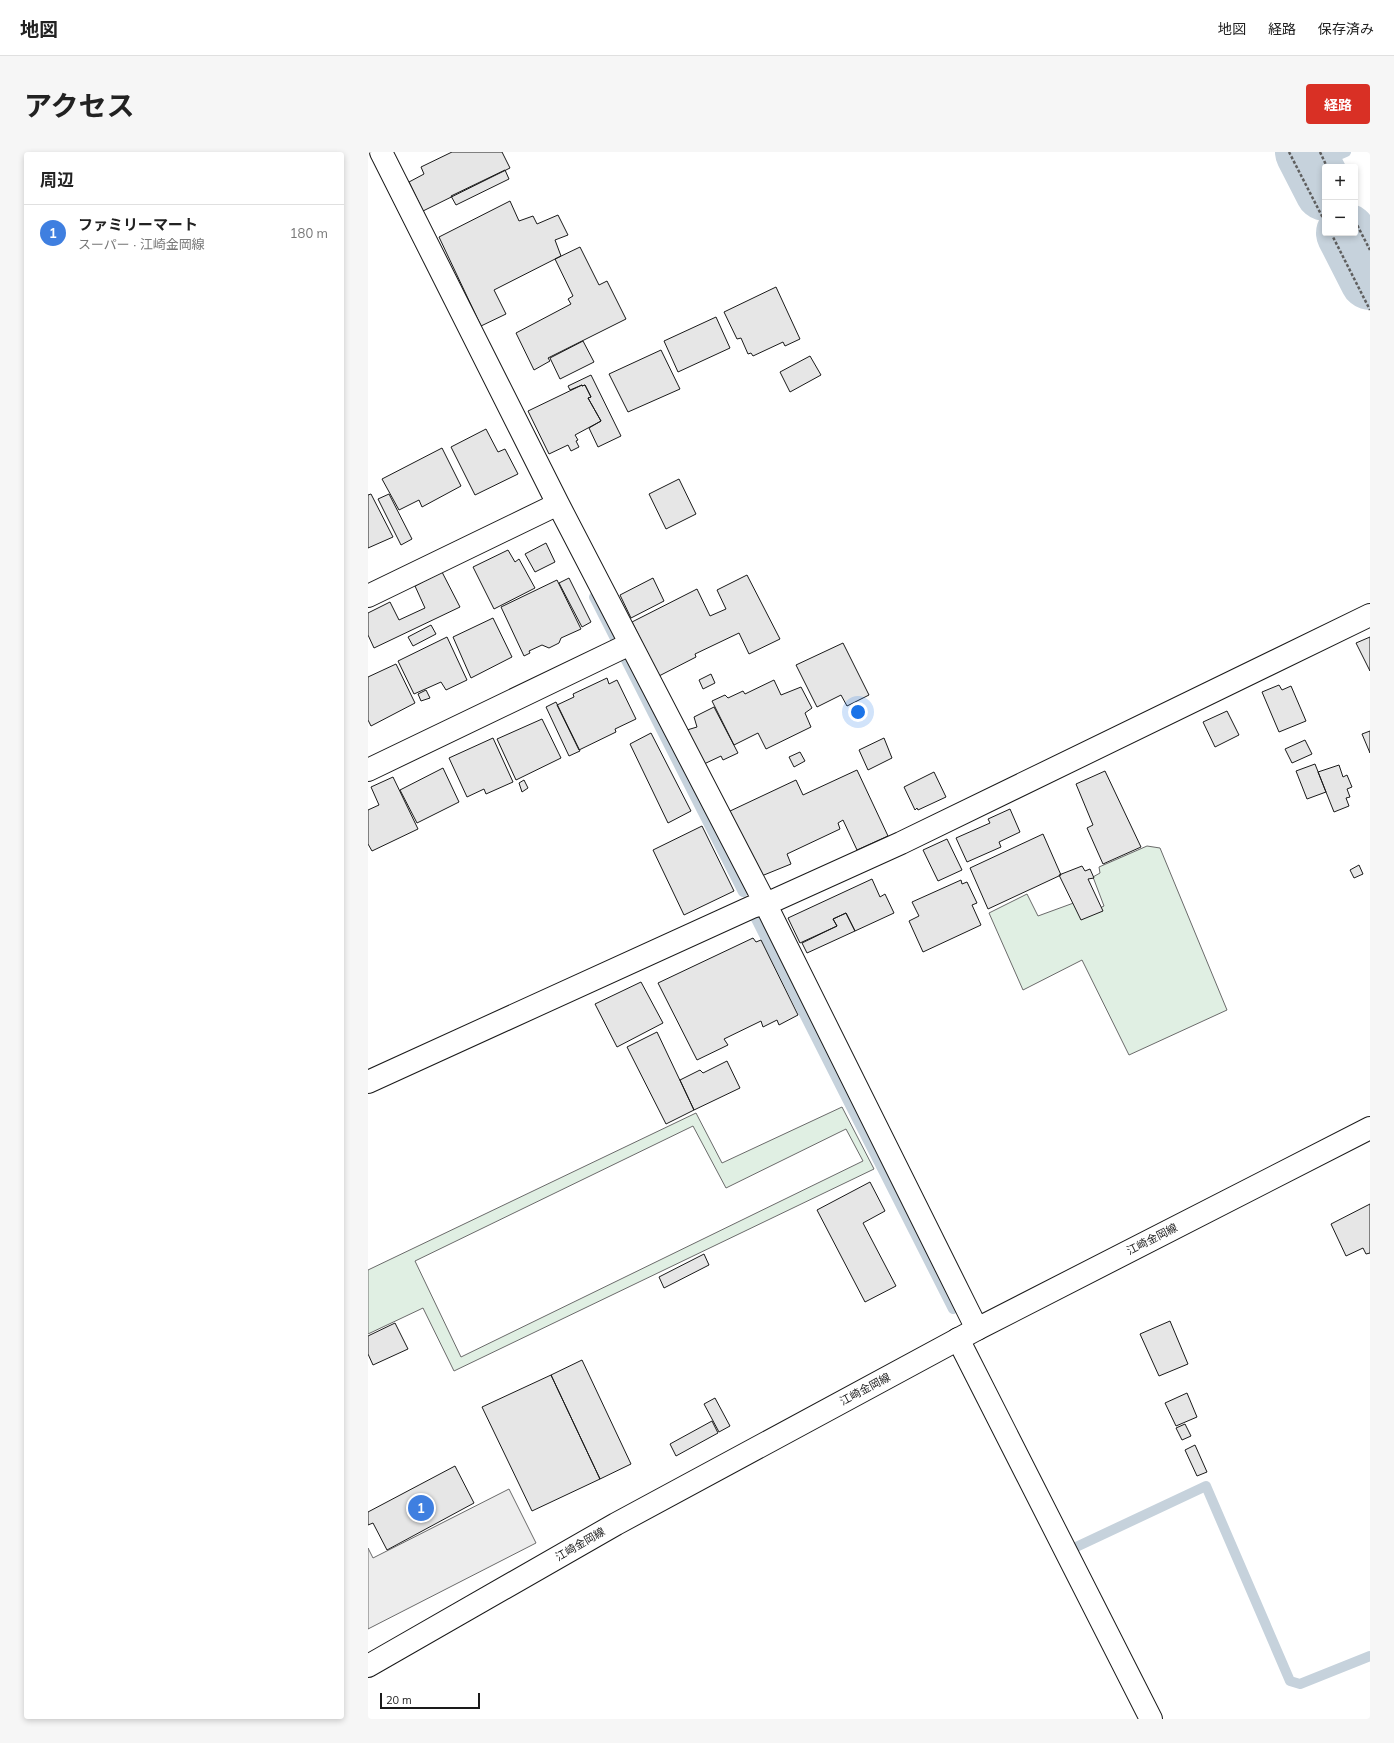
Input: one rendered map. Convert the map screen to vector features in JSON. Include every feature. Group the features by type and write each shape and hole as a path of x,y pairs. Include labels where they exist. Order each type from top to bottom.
{"street":[{"path":"381,152 552,507 624,648 765,903 977,1329"},
{"path":"368,596 552,507"},
{"path":"368,1082 752,907 775,900 901,843 1370,615"},
{"path":"368,770 624,648"},
{"name":"江崎金岡線","path":"368,1666 616,1524 958,1339 1370,1128"},
{"path":"958,1339 1151,1719"}],"path":[{"path":"1289,152 1322,216"},
{"path":"1320,152 1326,164"},
{"path":"1358,227 1370,250"},
{"path":"1333,236 1370,310"}],"green space":[{"path":"1147,846 1160,848 1227,1010 1129,1055 1082,960 1023,990 989,913 1027,894 1038,916 1079,901 1086,915 1104,906 1093,877 1100,873 1099,867"},
{"path":"842,1107 874,1169 454,1371 423,1308 368,1334 368,1270 696,1113 722,1163","holes":["693,1126 726,1188 846,1129 863,1161 461,1357 415,1261"]}],"shaded area":[{"path":"509,1489 536,1543 368,1629 368,1548 373,1558"}],"building":[{"path":"452,152 502,152 510,168 423,211 409,182 424,174 421,167"},
{"path":"505,170 509,179 456,205 451,196"},
{"path":"510,201 519,221 533,216 537,224 558,215 568,235 555,240 561,256 494,290 506,314 481,326 439,237"},
{"path":"580,247 599,285 607,281 626,319 548,358 550,361 534,370 516,333 571,304 568,299 573,296 555,259"},
{"path":"776,287 800,339 785,346 783,342 753,356 751,353 748,354 741,338 737,339 724,312"},
{"path":"716,317 730,348 678,372 664,341"},
{"path":"583,341 594,362 560,379 550,358"},
{"path":"661,350 680,389 628,412 609,374"},
{"path":"810,356 821,375 790,392 780,372"},
{"path":"591,375 621,436 598,447 589,428 601,421 588,398 591,397 585,385 570,390 568,386"},
{"path":"582,385 585,385 591,397 588,398 601,421 575,435 578,440 576,441 579,447 571,451 568,445 549,454 528,411"},
{"path":"486,429 498,452 505,449 518,474 475,495 451,447"},
{"path":"442,448 461,486 422,507 419,500 399,510 382,479"},
{"path":"679,479 696,514 666,529 649,494"},
{"path":"371,494 393,537 368,548 368,495"},
{"path":"389,494 412,539 401,545 378,499"},
{"path":"546,543 555,562 535,572 525,554"},
{"path":"508,550 515,562 519,559 535,588 494,609 473,567"},
{"path":"442,572 460,607 374,648 368,635 368,613 390,602 399,620 425,608 415,586"},
{"path":"747,575 780,639 749,654 739,633 695,654 696,657 659,676 632,622 697,589 710,616 726,609 717,590"},
{"path":"569,578 591,622 582,627 559,583"},
{"path":"653,578 664,601 631,618 620,595"},
{"path":"557,580 581,629 561,638 559,643 549,648 542,645 529,651 530,653 524,656 501,607"},
{"path":"493,618 512,657 471,678 453,637"},
{"path":"431,625 436,634 413,646 408,637"},
{"path":"447,637 467,680 446,690 441,682 414,694 398,661"},
{"path":"1370,637 1370,671 1356,643"},
{"path":"843,643 869,695 847,706 841,695 817,707 796,665"},
{"path":"396,664 415,703 371,726 368,720 368,677"},
{"path":"711,674 715,683 703,689 699,680"},
{"path":"607,678 609,684 617,680 636,719 615,729 616,732 579,750 557,705 574,697 573,694"},
{"path":"774,680 781,695 801,687 812,708 805,713 811,727 766,749 758,733 734,745 712,701 725,695 728,698 743,691 745,694"},
{"path":"1279,685 1282,690 1291,686 1306,721 1279,732 1262,692"},
{"path":"426,690 430,698 421,701 418,694"},
{"path":"556,702 580,751 569,756 546,707"},
{"path":"714,707 738,753 723,760 721,756 704,764 687,730 697,727 694,717"},
{"path":"1227,711 1239,735 1215,747 1203,722"},
{"path":"542,719 561,758 516,780 497,739"},
{"path":"1370,731 1370,753 1362,734"},
{"path":"651,733 691,811 668,823 630,744"},
{"path":"493,738 513,782 486,794 484,789 467,797 449,758"},
{"path":"884,738 892,758 868,770 859,750"},
{"path":"1305,740 1312,754 1292,763 1285,749"},
{"path":"800,752 805,761 794,767 789,757"},
{"path":"1315,764 1326,792 1307,799 1296,771"},
{"path":"1339,765 1343,777 1347,775 1352,787 1347,789 1350,797 1346,798 1349,806 1334,812 1318,772"},
{"path":"443,768 459,802 417,823 400,790"},
{"path":"857,770 888,836 857,850 843,820 838,823 840,829 787,854 791,864 759,877 728,812 796,780 803,795"},
{"path":"1105,771 1141,847 1103,864 1087,828 1093,825 1076,784"},
{"path":"934,772 946,797 915,810 904,787"},
{"path":"393,777 418,829 372,851 368,844 368,810 379,805 371,787"},
{"path":"524,780 528,788 522,792 519,783"},
{"path":"1010,809 1020,832 999,842 1001,847 967,862 956,838 990,823 988,819"},
{"path":"702,826 734,891 684,915 653,850"},
{"path":"1043,834 1061,875 988,909 970,868"},
{"path":"947,839 962,870 938,881 923,850"},
{"path":"1359,865 1363,874 1354,878 1350,870"},
{"path":"1082,866 1085,871 1090,869 1094,878 1088,879 1103,911 1081,920 1059,875"},
{"path":"872,879 880,897 885,894 894,913 855,931 846,913 833,919 837,926 800,943 788,918"},
{"path":"961,880 962,884 967,882 977,903 972,905 981,925 923,952 909,921 919,916 912,902"},
{"path":"846,913 855,931 807,953 802,943 837,926 833,919"},
{"path":"753,938 756,942 761,940 798,1015 779,1025 777,1020 763,1027 761,1021 724,1039 728,1045 697,1060 658,983"},
{"path":"641,982 663,1023 617,1047 595,1004"},
{"path":"657,1032 694,1110 666,1124 627,1047"},
{"path":"727,1061 740,1088 694,1110 680,1080 700,1070 703,1073"},
{"path":"870,1182 885,1211 863,1223 896,1286 865,1302 817,1210"},
{"path":"1370,1204 1370,1253 1366,1254 1363,1248 1346,1256 1331,1224"},
{"path":"704,1254 709,1265 664,1288 659,1277"},
{"path":"1170,1321 1188,1364 1159,1376 1140,1334"},
{"path":"395,1323 408,1349 373,1365 368,1354 368,1336"},
{"path":"582,1360 631,1464 600,1479 551,1375"},
{"path":"551,1375 600,1479 532,1511 482,1407"},
{"path":"1187,1393 1197,1417 1176,1426 1165,1403"},
{"path":"715,1398 730,1426 719,1432 704,1404"},
{"path":"712,1421 718,1433 676,1456 670,1444"},
{"path":"1185,1424 1191,1436 1182,1440 1176,1428"},
{"path":"1195,1445 1207,1472 1197,1476 1185,1450"},
{"path":"455,1466 474,1503 387,1550 373,1523 368,1525 368,1512"}],"waterway":[{"path":"1305,152 1322,185"},
{"path":"1332,158 1346,152"},
{"path":"1313,167 1319,164"},
{"path":"1348,236 1370,280"},
{"path":"594,597 743,892"},
{"path":"755,917 953,1309"},
{"path":"1074,1548 1206,1486 1290,1681 1300,1684 1370,1656"}],"place":[{"name":"ファミリーマート","path":"421,1508"}]}
